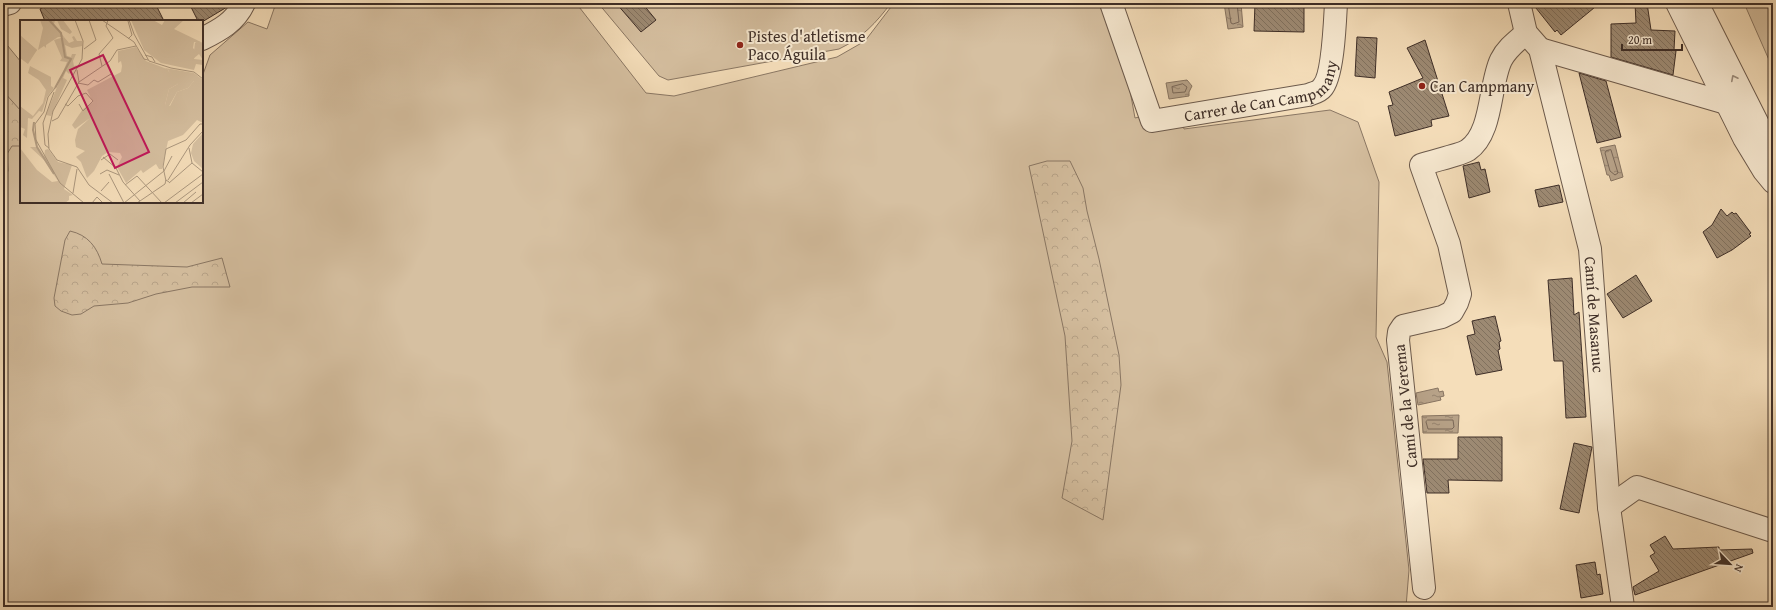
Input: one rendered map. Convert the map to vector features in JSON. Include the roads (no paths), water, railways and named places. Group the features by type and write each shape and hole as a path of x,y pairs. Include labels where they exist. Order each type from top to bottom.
{"street":[{"path":"3,5 10,3"},
{"name":"Carrer de Can Campmany","path":"1111,3 1152,122 1308,95 1316,92 1322,88 1329,73 1336,3"},
{"path":"1519,3 1526,33"},
{"path":"1677,3 1744,138 1764,171 1773,182"},
{"path":"1697,3 1758,124 1773,149"},
{"path":"203,38 222,29 241,8"},
{"name":"Camí de Masanuc","path":"1526,33 1540,49 1590,249 1609,507 1624,607"},
{"name":"Camí de la Verema","path":"1424,588 1398,340 1399,332 1403,326 1442,318 1452,312 1457,304 1460,294 1448,244 1421,165 1468,150 1479,138 1487,118 1501,60 1508,49 1526,33"},
{"path":"1540,49 1737,105 1770,165 1773,167"},
{"path":"1609,507 1637,487 1773,531"}],"water":[{"path":"1224,3 1241,3 1243,27 1228,29"},
{"path":"1187,80 1192,86 1189,96 1169,99 1166,83"},
{"path":"1615,145 1623,177 1611,181 1609,175 1607,175 1600,148"},
{"path":"1438,388 1439,392 1443,391 1444,396 1440,397 1441,400 1418,405 1416,393"},
{"path":"1459,415 1458,433 1423,433 1422,416"}],"place":[{"name":"Pistes d'atletisme Paco Águila","path":"740,45"},
{"name":"Can Campmany","path":"1422,86"}]}
